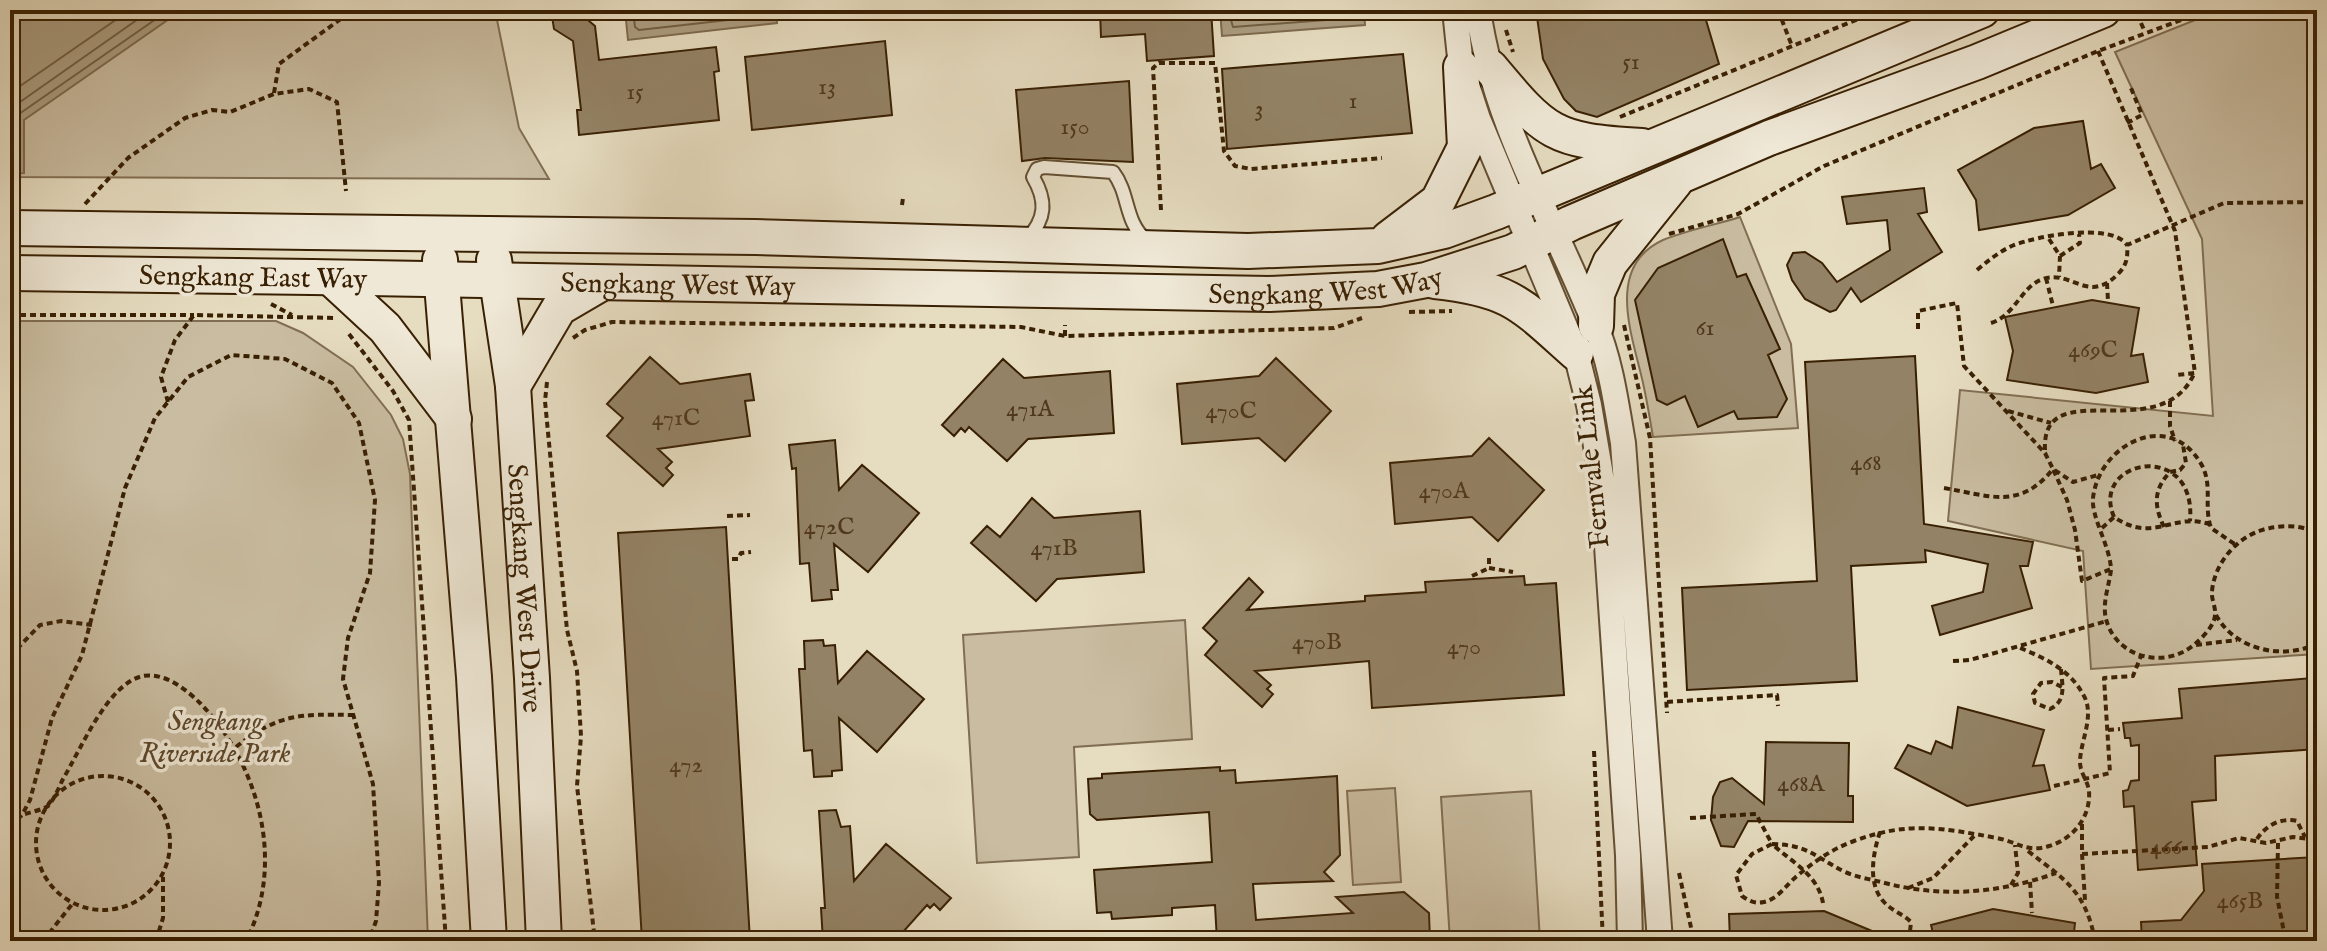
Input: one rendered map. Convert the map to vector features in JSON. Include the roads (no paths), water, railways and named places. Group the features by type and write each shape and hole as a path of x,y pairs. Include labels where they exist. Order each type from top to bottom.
{"main road":[{"name":"Sengkang West Way","path":"490,236 755,237 1248,251 1378,246 1444,231 1658,147 1982,10"},
{"name":"Sengkang West Way","path":"497,281 1269,294 1378,289 1426,280 1542,238 1803,125 1977,62 2103,10"},
{"path":"1475,67 1547,129 1586,143 1658,147"},
{"path":"1378,246 1438,201 1453,176 1465,147 1475,67"},
{"path":"1596,326 1597,294 1610,263 1677,178"},
{"name":"Sengkang East Way","path":"10,228 490,236"},
{"name":"Sengkang West Drive","path":"439,235 474,677 489,941"},
{"name":"Sengkang West Drive","path":"490,236 513,386 532,678 544,941"},
{"name":"Sengkang East Way","path":"10,273 497,281"},
{"path":"321,277 385,328 454,419"},
{"path":"1426,280 1475,285 1509,297 1576,353"},
{"path":"513,386 559,308 601,283"}],"street":[{"name":"Fernvale Link","path":"1455,10 1475,67 1503,115 1524,198 1542,238 1596,326 1610,367 1623,443 1660,941"},
{"name":"Fernvale Link","path":"1475,67 1478,10"},
{"name":"Fernvale Link","path":"1542,238 1576,353 1603,487 1628,855 1630,941"}],"lane":[{"path":"1022,244 1038,227 1045,209 1033,177 1037,169 1044,167 1113,172 1124,188 1133,228 1153,246"}],"water":[{"path":"10,10 182,10 24,120 24,173 10,174"},
{"path":"625,10 776,10 777,23 628,40"},
{"path":"1220,10 1364,10 1365,25 1222,36"}],"park label":[{"name":"Sengkang Riverside Park","path":"215,736"}]}
